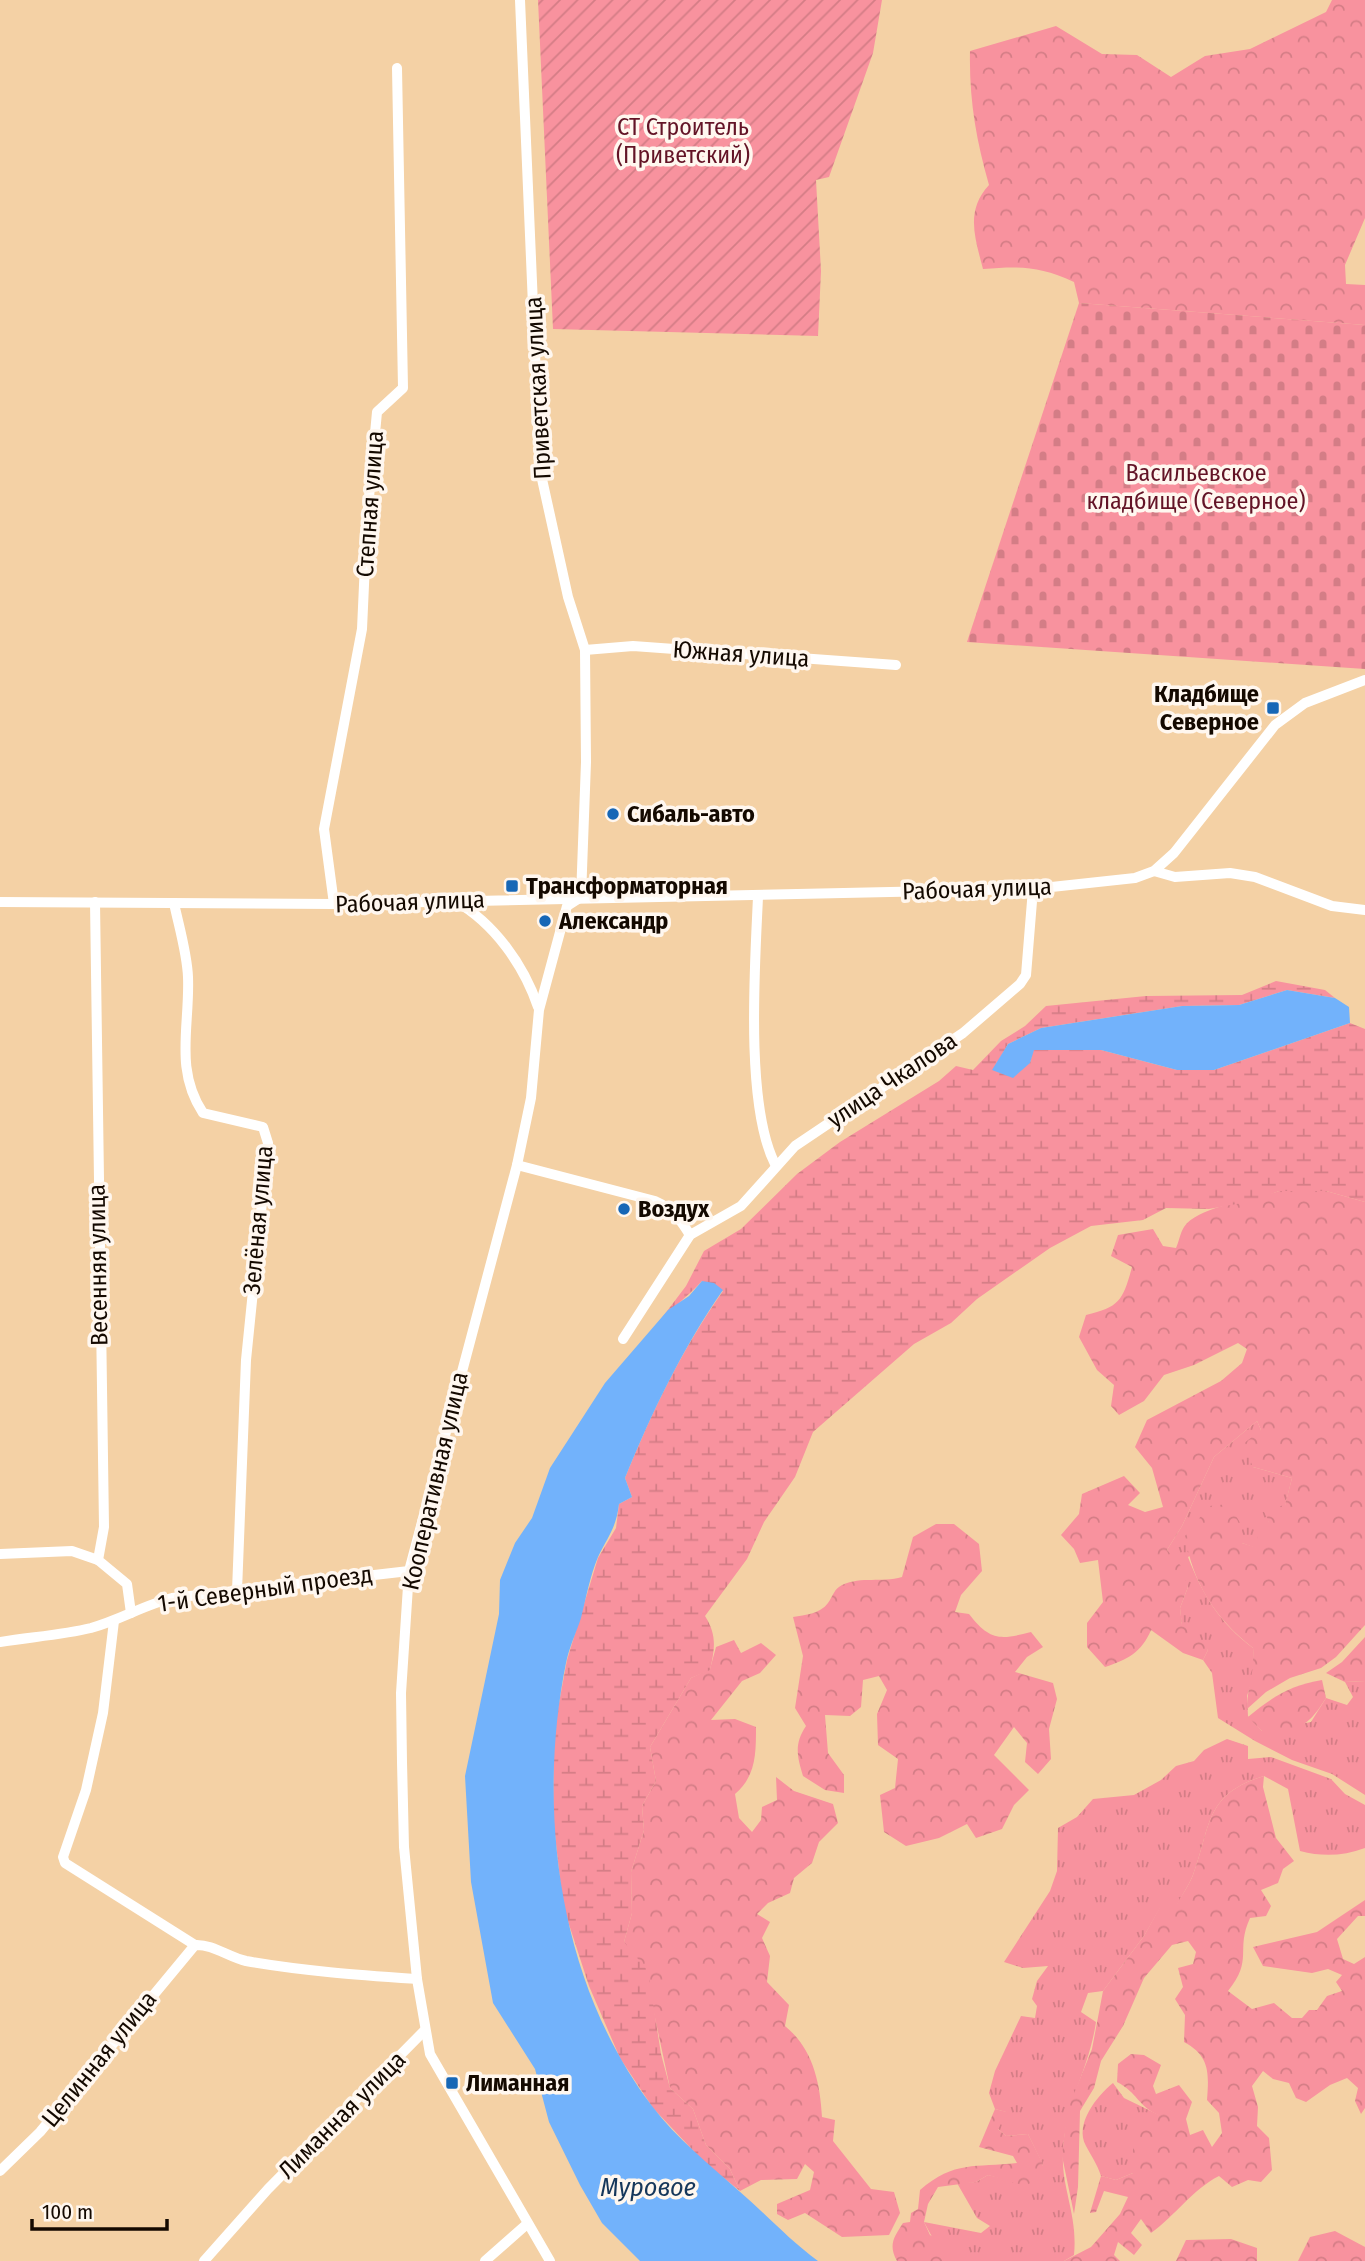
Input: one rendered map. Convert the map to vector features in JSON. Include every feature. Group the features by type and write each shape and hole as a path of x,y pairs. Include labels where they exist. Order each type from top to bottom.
{"street":[{"name":"Приветская улица","path":"520,0 540,470 568,597 585,650 586,762 581,897"},
{"name":"Степная улица","path":"334,904 324,829 362,629 367,519 377,412 403,388 397,68"},
{"name":"Южная улица","path":"585,650 633,646 896,665"},
{"path":"1154,871 1174,853 1275,725 1305,703 1365,680"},
{"name":"Рабочая улица","path":"0,902 334,904 581,897 758,897 1033,889 1135,878 1154,871 1175,877 1220,873 1255,877 1332,906 1365,910"},
{"name":"улица Чкалова","path":"623,1339 690,1235 741,1206 775,1164 816,1130 963,1032 1020,984 1026,975 1033,889"},
{"name":"Кооперативная улица","path":"550,2261 430,2054 417,1979 404,1847 401,1693 409,1571 517,1166 531,1098 539,1010 567,906 581,897"},
{"path":"758,897 756,1046 766,1146 775,1164"},
{"path":"455,901 475,912 492,930 522,971 539,1010"},
{"name":"Весенняя улица","path":"95,902 103,1527 98,1560"},
{"name":"Зелёная улица","path":"174,903 188,976 185,1068 190,1093 203,1113 263,1127 268,1143 246,1360 237,1591"},
{"path":"517,1166 668,1206 679,1217 690,1235"},
{"path":"0,1554 72,1551 98,1560 127,1584 131,1612"},
{"name":"1-й Северный проезд","path":"0,1642 88,1629 172,1598 409,1571"},
{"path":"114,1621 103,1713 86,1790 63,1857 65,1863 195,1945 204,1945 242,1960 315,1971 417,1979"},
{"name":"Целинная улица","path":"0,2171 40,2132 195,1945"},
{"name":"Лиманная улица","path":"204,2261 268,2189 424,2031"},
{"path":"485,2261 527,2224"}],"green space":[{"name":"СТ Строитель (Приветский)","path":"538,0 882,0 873,53 829,177 816,180 821,271 818,336 553,329"},
{"path":"1332,0 1365,0 1365,218 1345,265 1346,284 1365,285 1365,325 1079,303 1074,282 1062,277 1030,268 983,269 975,236 974,215 989,185 974,119 970,51 1056,26 1102,54 1137,55 1171,77 1205,56 1250,49 1326,12"},
{"name":"Васильевское кладбище (Северное)","path":"1079,303 1365,325 1365,669 967,642"},
{"path":"1276,981 1325,990 1335,998 1287,990 1239,1005 1182,1006 1041,1028 1008,1044 993,1070 1030,1063 1033,1050 1101,1050 1177,1070 1214,1070 1350,1023 1365,1029 1365,1202 1326,1191 1279,1191 1253,1201 1209,1209 1166,1208 1143,1220 1091,1226 1050,1248 977,1299 951,1323 914,1344 813,1432 795,1477 764,1522 747,1559 705,1616 712,1629 714,1642 710,1670 691,1678 650,1747 656,1781 642,1806 644,1830 631,1872 632,1913 624,1942 648,1971 661,2054 670,2088 693,2109 706,2145 730,2169 740,2191 704,2162 653,2108 620,2058 589,1986 563,1906 553,1817 554,1730 567,1660 598,1558 616,1528 619,1504 632,1497 625,1478 657,1405 694,1335 723,1291 702,1281 655,1327 686,1286 704,1251 741,1229 797,1174 840,1142 939,1081 956,1066 973,1070 1001,1041 1025,1026 1046,1006 1146,996 1242,995"},
{"path":"1279,1191 1326,1191 1365,1202 1365,1625 1336,1657 1321,1668 1290,1678 1266,1692 1247,1709 1253,1648 1227,1625 1208,1599 1194,1570 1185,1536 1209,1506 1229,1504 1242,1526 1242,1543 1261,1549 1257,1536 1269,1521 1263,1510 1285,1505 1292,1478 1253,1467 1243,1444 1261,1430 1257,1421 1214,1457 1182,1526 1167,1550 1181,1566 1188,1587 1180,1608 1182,1625 1196,1632 1208,1650 1203,1660 1183,1653 1151,1630 1133,1654 1105,1667 1087,1647 1087,1623 1103,1602 1098,1560 1080,1563 1074,1549 1061,1535 1079,1514 1082,1494 1124,1476 1140,1493 1128,1505 1145,1512 1163,1507 1152,1468 1135,1447 1147,1420 1221,1381 1242,1363 1247,1349 1238,1343 1194,1365 1164,1375 1144,1401 1119,1415 1111,1406 1114,1385 1097,1370 1079,1337 1086,1315 1113,1305 1126,1287 1132,1267 1111,1256 1118,1235 1153,1229 1163,1246 1176,1248 1184,1227 1201,1214 1227,1204"},
{"path":"1257,1421 1261,1430 1253,1467 1292,1478 1285,1506 1269,1521 1261,1550 1242,1543 1242,1526 1188,1557 1214,1608 1231,1629 1253,1648 1255,1671 1247,1696 1248,1716 1262,1731 1311,1722 1326,1698 1347,1705 1353,1697 1345,1682 1365,1681 1365,1795 1332,1774 1292,1760 1218,1718 1212,1673 1203,1660 1208,1650 1182,1626 1180,1608 1188,1587 1167,1550 1182,1526 1214,1457"},
{"path":"936,1524 954,1524 979,1544 982,1571 961,1595 955,1612 969,1614 983,1629 996,1636 1031,1632 1043,1647 1027,1657 1015,1672 1053,1683 1057,1699 1049,1729 1051,1759 1038,1774 1025,1762 1027,1743 1014,1727 994,1755 1029,1790 1014,1805 1002,1829 976,1838 967,1824 939,1838 906,1846 884,1832 880,1795 895,1788 898,1759 878,1745 877,1714 887,1690 879,1676 863,1680 861,1707 850,1716 825,1715 828,1753 844,1775 844,1793 825,1790 803,1776 798,1750 806,1726 795,1708 803,1656 793,1617 821,1610 837,1589 849,1582 902,1577 913,1537"},
{"path":"1365,1637 1365,1681 1345,1682 1326,1673 1342,1662"},
{"path":"734,1640 741,1653 761,1643 776,1655 760,1673 742,1681 711,1720 735,1719 756,1727 751,1772 735,1794 739,1818 752,1832 761,1820 762,1807 777,1800 776,1777 794,1791 833,1804 838,1823 819,1842 812,1863 794,1878 790,1893 768,1903 757,1914 770,1922 762,1938 770,1956 767,1982 789,2005 785,2026 802,2045 813,2067 822,2117 835,2120 833,2141 871,2189 894,2192 900,2213 889,2235 842,2237 805,2213 788,2220 777,2214 777,2204 810,2190 814,2172 805,2164 797,2179 761,2180 740,2191 730,2169 706,2145 693,2109 670,2088 654,2013 624,1942 632,1913 631,1872 644,1830 642,1806 656,1781 650,1747 691,1678 710,1669 716,1647"},
{"path":"1322,1680 1326,1698 1313,1716 1300,1726 1284,1731 1262,1731 1248,1717 1282,1693"},
{"path":"1227,1739 1248,1746 1248,1759 1271,1757 1331,1779 1345,1794 1365,1805 1365,1848 1333,1855 1300,1851 1288,1789 1264,1776 1244,1783 1230,1792 1213,1814 1193,1875 1177,1905 1160,1908 1144,1936 1103,1991 1088,1993 1081,2012 1096,2022 1088,2056 1072,2102 1063,2153 1064,2178 1074,2227 1074,2255 1064,2261 945,2261 924,2222 981,2233 990,2226 977,2218 957,2183 976,2182 988,2175 1005,2179 1043,2165 1028,2134 1006,2136 997,2128 1006,2112 995,2109 989,2093 995,2071 1021,2016 1035,2018 1037,2006 1032,1999 1037,1981 1048,1966 1023,1968 1004,1962 1050,1891 1057,1871 1058,1828 1077,1817 1093,1799 1134,1795 1161,1780 1176,1766 1194,1761 1204,1750"},
{"path":"1264,1776 1263,1787 1276,1838 1294,1861 1283,1869 1278,1883 1261,1890 1271,1906 1266,1916 1250,1918 1240,1971 1228,1991 1252,2009 1274,2003 1292,2018 1302,2018 1309,2010 1317,2010 1327,1996 1342,1991 1336,1982 1342,1975 1328,1969 1312,1973 1263,1966 1253,1947 1317,1932 1365,1900 1365,1916 1358,1916 1337,1939 1343,1959 1354,1964 1365,1957 1365,2108 1361,2114 1355,2101 1358,2088 1347,2078 1330,2085 1306,2102 1296,2098 1289,2083 1273,2079 1263,2071 1252,2086 1258,2107 1257,2126 1269,2138 1272,2170 1261,2182 1248,2180 1232,2187 1219,2176 1201,2188 1151,2233 1141,2219 1131,2233 1142,2245 1134,2255 1118,2242 1114,2255 1120,2261 1064,2261 1091,2247 1120,2214 1128,2197 1104,2191 1096,2212 1090,2213 1101,2176 1116,2180 1133,2173 1135,2139 1143,2127 1158,2115 1117,2082 1118,2064 1131,2054 1144,2055 1161,2065 1153,2086 1156,2094 1179,2085 1192,2102 1186,2119 1190,2135 1203,2130 1212,2147 1222,2133 1219,2113 1207,2100 1206,2066 1199,2053 1184,2042 1185,2015 1175,1999 1183,1987 1178,1968 1193,1964 1196,1952 1188,1941 1172,1945 1144,1978 1123,2026 1101,2061 1094,2088 1080,2111 1078,2187 1074,2214 1062,2156 1067,2111 1092,2049 1103,1991 1144,1936 1160,1907 1177,1904 1193,1875 1208,1827 1220,1803 1244,1783"},
{"path":"1113,2083 1124,2098 1159,2115 1133,2173 1116,2180 1101,2176 1083,2138 1089,2111"},
{"path":"995,2109 1007,2112 998,2129 1006,2136 1028,2134 1043,2164 1036,2180 1025,2186 988,2175 976,2182 938,2187 928,2204 924,2222 930,2235 944,2243 945,2261 897,2261 893,2241 903,2223 910,2222 911,2213 918,2209 920,2190 932,2180 966,2167 1017,2163 1013,2156 979,2147"},
{"path":"1335,2231 1365,2247 1365,2261 1298,2261 1310,2237"},
{"path":"1231,2239 1257,2248 1257,2261 1176,2261 1186,2240"}],"water":[{"path":"1287,990 1335,998 1349,1007 1350,1023 1214,1070 1177,1070 1101,1050 1034,1050 1030,1063 1013,1078 992,1070 1008,1044 1041,1028 1182,1006 1239,1005"},
{"name":"Муровое","path":"702,1281 714,1283 723,1290 681,1358 635,1453 625,1478 632,1497 619,1504 614,1526 595,1564 581,1618 567,1657 557,1720 554,1778 556,1836 563,1894 576,1951 595,2006 620,2058 652,2106 672,2129 787,2236 818,2261 640,2261 602,2223 549,2122 535,2069 493,2003 471,1882 465,1776 499,1614 500,1580 515,1543 532,1518 550,1468 605,1383 668,1310 689,1296"}],"place":[{"name":"Кладбище Северное","path":"1273,708"},
{"name":"Сибаль-авто","path":"613,814"},
{"name":"Трансформаторная","path":"512,886"},
{"name":"Александр","path":"545,921"},
{"name":"Воздух","path":"624,1209"},
{"name":"Лиманная","path":"452,2083"}]}
